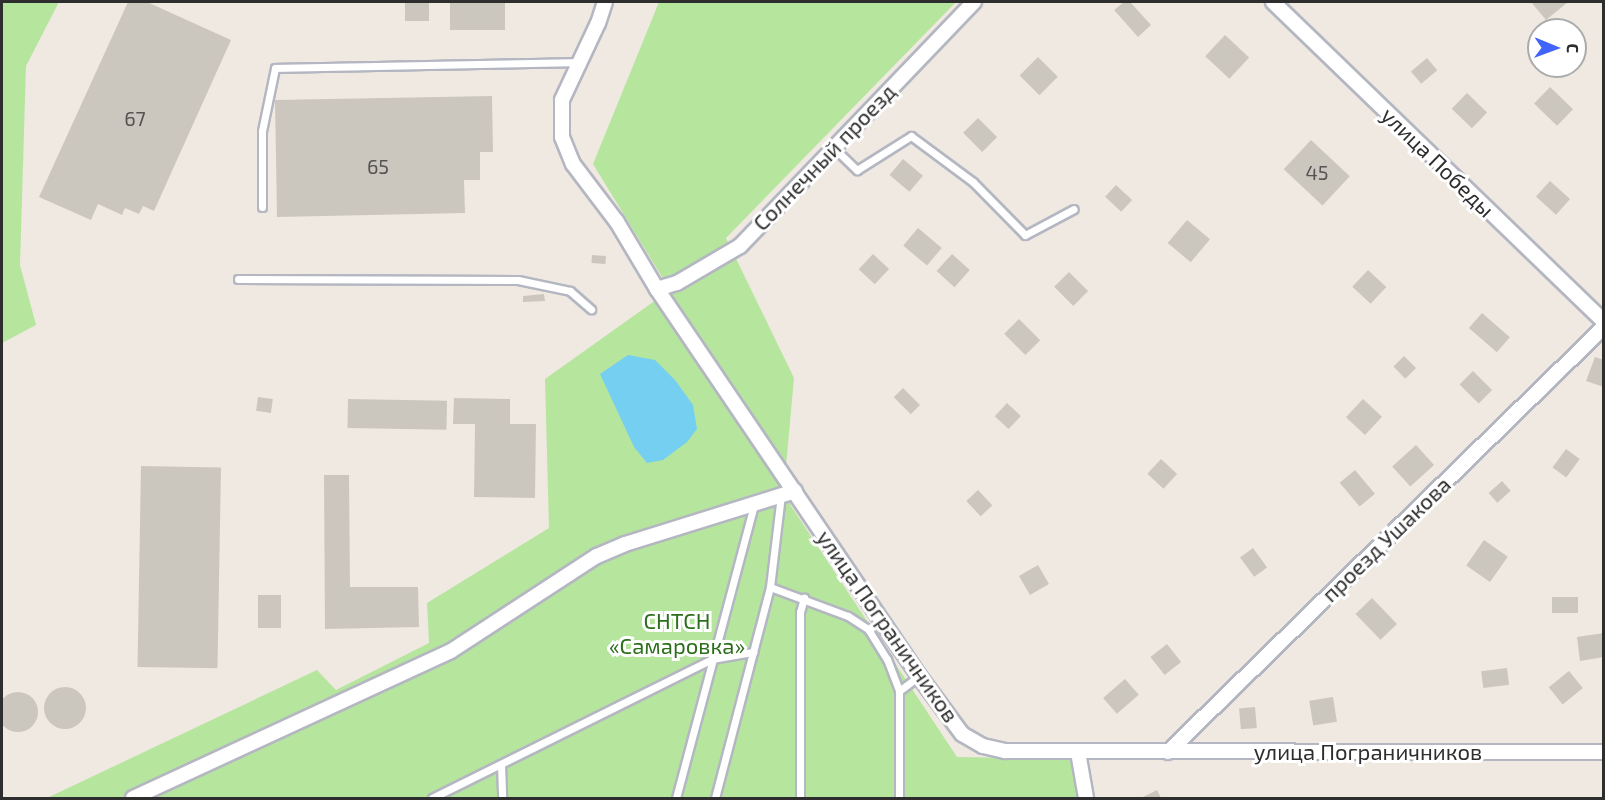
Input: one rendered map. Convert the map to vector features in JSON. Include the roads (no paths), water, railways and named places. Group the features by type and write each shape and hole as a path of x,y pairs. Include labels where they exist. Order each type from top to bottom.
{"street":[{"name":"улица Пограничников","path":"605,2 562,100 562,137 573,164 617,222 657,289 919,676 962,734 983,746 1005,751 1604,752"},
{"name":"Солнечный проезд","path":"657,289 677,283 740,246 974,2"},
{"name":"улица Победы","path":"1273,2 1604,322"},
{"name":"проезд Ушакова","path":"1168,752 1604,327"},
{"path":"134,798 452,651 597,556 625,544 795,491"},
{"path":"1078,752 1086,798"}],"lane":[{"path":"262,207 262,131 274,69 580,62"},
{"path":"834,148 857,170 911,136 973,182 1025,235 1074,209"},
{"path":"238,279 518,280 570,291 591,309"},
{"path":"715,798 770,587 781,495"},
{"path":"676,798 754,504"},
{"path":"770,587 848,616 868,629 887,660 900,691 899,798"},
{"path":"800,798 800,612 804,598"},
{"path":"432,798 712,659 753,652"},
{"path":"900,691 919,676"},
{"path":"501,764 502,798"}],"water":[{"path":"628,355 655,360 675,380 693,405 697,429 687,442 663,460 647,463 634,447 600,374"}],"park label":[{"name":"СНТСН «Самаровка»","path":"677,632"}]}
